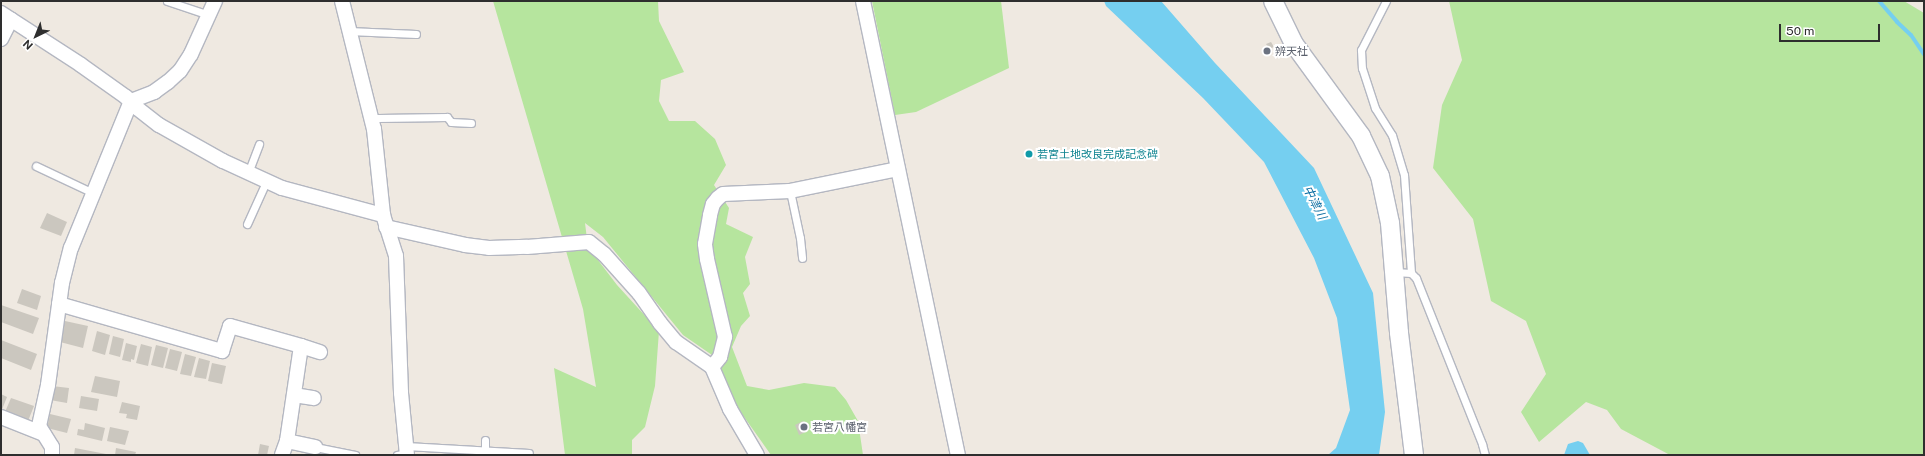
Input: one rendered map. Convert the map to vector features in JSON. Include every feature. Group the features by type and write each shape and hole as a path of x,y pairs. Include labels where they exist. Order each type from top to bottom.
{"street":[{"path":"52,455 52,447 39,426 48,384 62,283 71,248 132,101 154,92 180,71 191,54 215,1"},
{"path":"342,1 374,129 385,221 396,256 404,452"},
{"path":"863,1 958,455"},
{"path":"1272,1 1294,44 1361,136 1380,176 1403,273 1400,333 1414,455"},
{"path":"1,39 6,16 81,65 132,101 137,108 159,125 248,173 282,188 465,245 489,248 527,247 589,242 601,250 639,293 660,323 676,342 712,367 730,409 757,455"},
{"path":"712,367 720,357 725,337 706,259 706,230 713,204 723,194 790,191 898,169"},
{"path":"59,304 222,351 230,326 320,352"},
{"path":"282,455 287,441 301,346"},
{"path":"294,395 314,398"},
{"path":"1,417 44,434"},
{"path":"287,441 315,447"}],"lane":[{"path":"167,1 209,15"},
{"path":"1386,1 1361,50 1362,68 1375,108 1392,135 1404,175 1403,273 1416,278 1482,444 1484,455"},
{"path":"349,31 416,34"},
{"path":"372,120 378,118 447,117 451,122 471,123"},
{"path":"248,173 260,144"},
{"path":"36,166 93,193"},
{"path":"247,224 266,182"},
{"path":"790,191 800,238 802,258"},
{"path":"485,440 486,451"},
{"path":"315,447 355,455"},
{"path":"404,452 486,451 529,453"}],"green space":[{"path":"493,1 658,1 659,21 684,72 661,80 659,101 669,121 695,121 715,139 726,165 714,185 729,208 726,224 753,237 745,257 750,284 743,293 750,316 741,326 732,347 747,386 769,390 804,383 835,387 846,400 858,421 863,455 771,455 737,407 712,355 683,335 603,237 585,223 588,247 617,285 659,331 655,386 645,427 632,440 632,455 565,455 554,368 596,387 583,309"},
{"path":"872,1 1001,1 1009,68 916,112 895,115"},
{"path":"1449,1 1904,1 1924,13 1924,455 1670,455 1621,429 1607,410 1586,402 1539,442 1521,412 1546,374 1526,321 1491,301 1473,219 1433,168 1442,105 1462,60"}],"water":[{"name":"中津川","path":"1104,1 1161,1 1215,63 1314,168 1373,293 1385,412 1379,455 1328,455 1336,448 1350,410 1337,318 1314,258 1264,162 1203,98 1106,6"},
{"path":"1578,441 1583,443 1590,455 1564,455 1568,444"}],"building":[{"path":"1271,42 1274,47 1269,49 1266,44"},
{"path":"47,213 67,222 61,236 40,228"},
{"path":"22,289 41,296 37,310 17,303"},
{"path":"1,305 39,318 33,334 1,322"},
{"path":"65,321 88,326 83,348 60,342"},
{"path":"97,331 110,335 105,355 92,351"},
{"path":"113,336 124,339 120,357 109,354"},
{"path":"1,340 37,354 31,370 1,358"},
{"path":"126,343 137,346 134,360 131,359 131,362 122,360"},
{"path":"141,344 152,347 148,366 136,363"},
{"path":"156,345 168,348 163,368 151,365"},
{"path":"170,349 182,352 177,371 165,368"},
{"path":"185,354 196,357 191,376 180,374"},
{"path":"199,358 210,361 206,379 194,377"},
{"path":"212,363 226,366 222,384 208,381"},
{"path":"95,376 120,381 117,397 91,392"},
{"path":"52,386 69,388 67,403 50,400"},
{"path":"1,394 7,397 1,412"},
{"path":"81,396 99,399 97,411 79,408"},
{"path":"11,398 34,406 28,421 5,412"},
{"path":"122,402 140,406 137,420 126,418 127,414 119,413"},
{"path":"50,414 71,419 67,433 47,428"},
{"path":"803,421 806,423 808,431 799,435 795,425"},
{"path":"85,423 105,428 102,441 77,435 78,429 84,430"},
{"path":"110,427 129,431 125,445 107,441"},
{"path":"260,444 269,446 267,455 258,455"},
{"path":"75,448 106,454 106,455 74,455"},
{"path":"116,448 136,452 135,455 115,455"}],"waterway":[{"path":"1879,1 1897,22 1911,35 1924,54"}],"place":[{"name":"辨天社","path":"1267,51"},
{"name":"若宮土地改良完成記念碑","path":"1029,154"},
{"name":"若宮八幡宮","path":"804,427"}]}
